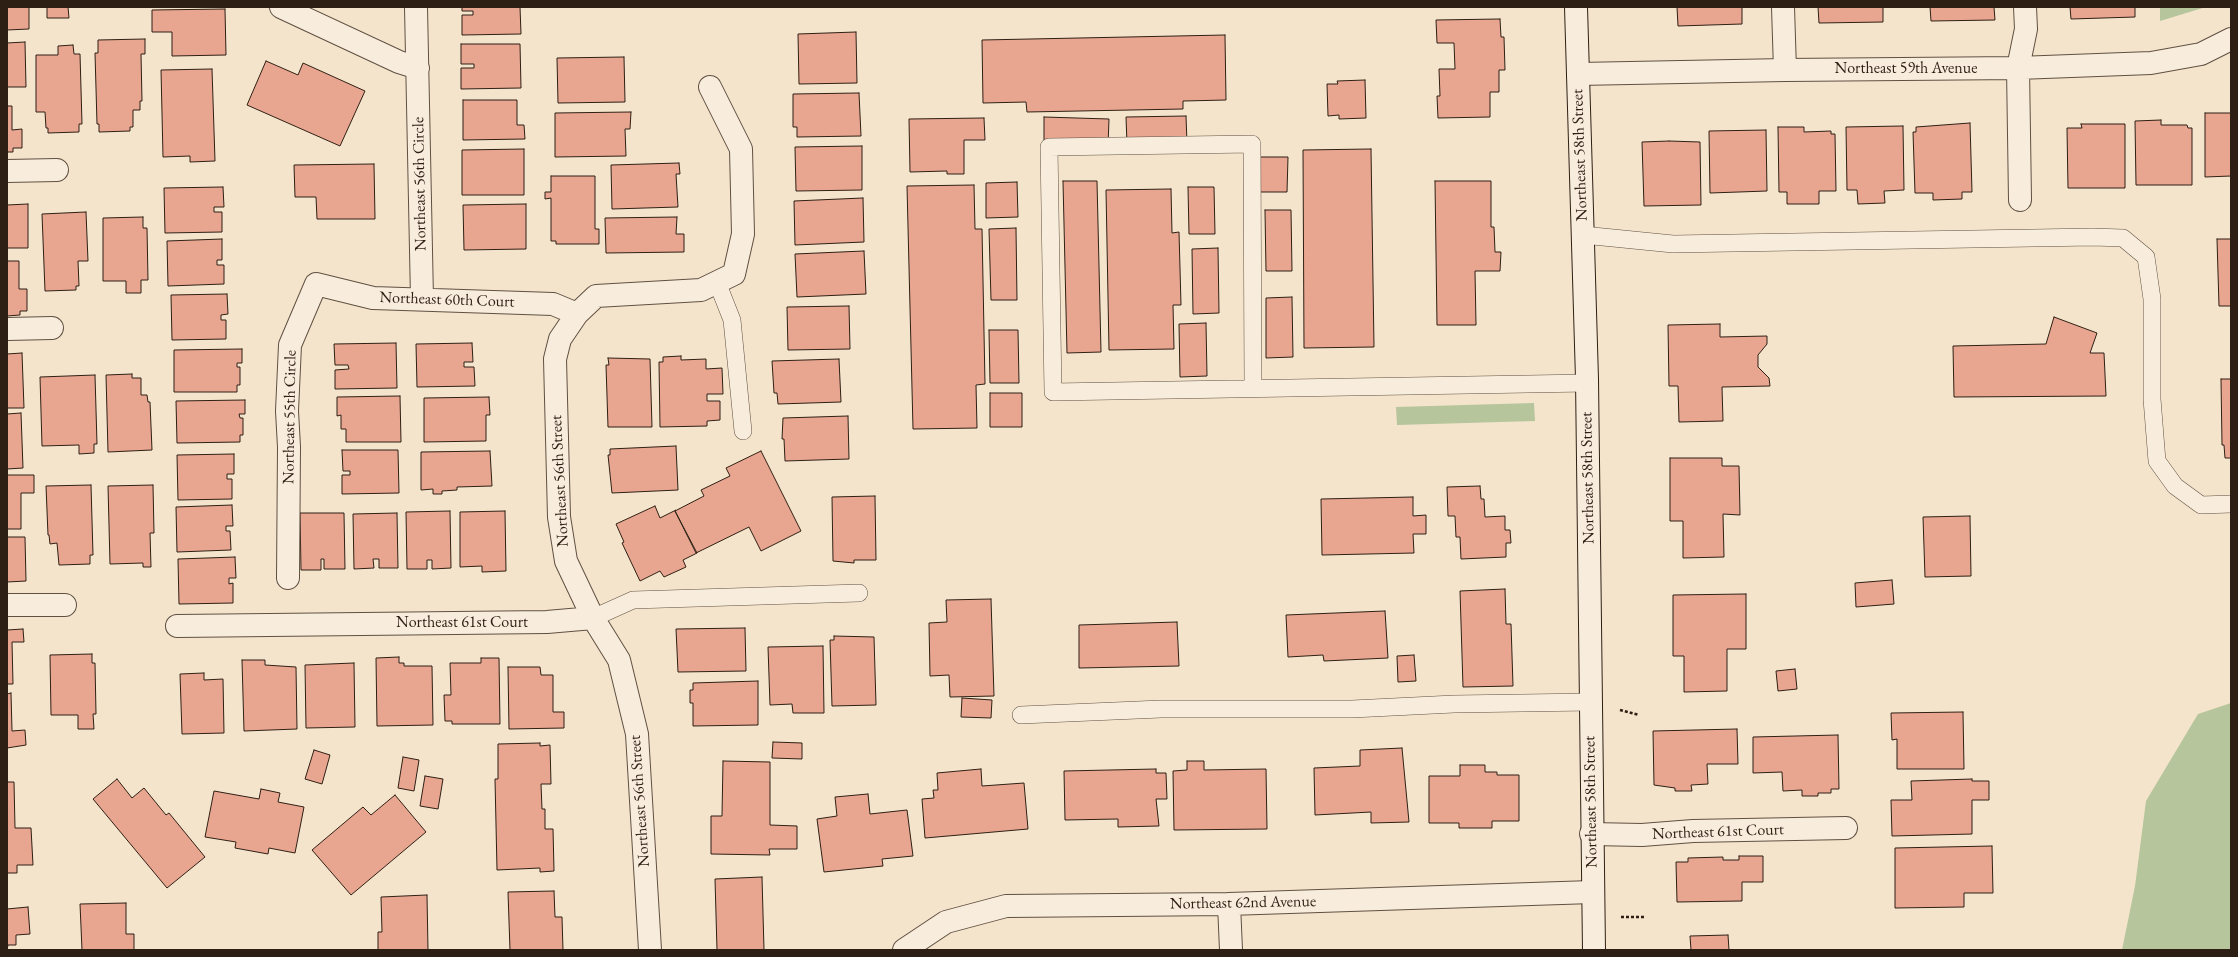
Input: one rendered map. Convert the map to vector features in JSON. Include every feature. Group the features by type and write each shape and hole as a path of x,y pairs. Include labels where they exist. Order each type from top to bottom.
{"street":[{"path":"281,7 399,62 418,68"},
{"name":"Northeast 56th Circle","path":"416,7 422,299"},
{"name":"Northeast 58th Street","path":"1576,7 1587,383 1591,834 1594,950"},
{"path":"1783,7 1785,70"},
{"path":"2020,200 2018,68 2026,30 2025,7"},
{"name":"Northeast 59th Avenue","path":"1578,74 2018,68 2150,62 2201,54 2231,39"},
{"path":"710,86 741,150 743,234 726,278"},
{"path":"7,171 57,170"},
{"name":"Northeast 56th Street","path":"650,950 637,734 619,660 592,618 566,561 559,517 555,360 560,339 577,314 596,296 701,290 726,278"},
{"name":"Northeast 60th Court","path":"316,284 373,298 553,304 577,314"},
{"name":"Northeast 55th Circle","path":"288,578 287,404 290,346 316,284"},
{"path":"7,328 52,328"},
{"path":"7,606 65,605"},
{"name":"Northeast 61st Court","path":"177,626 547,622 592,618"},
{"name":"Northeast 61st Court","path":"1591,834 1642,835 1694,831 1846,828"},
{"name":"Northeast 62nd Avenue","path":"904,950 946,922 1006,906 1229,904 1592,892"},
{"path":"1229,904 1231,950"}],"lane":[{"path":"1253,387 1252,144 1049,147 1053,392 1253,387 1587,383"},
{"path":"1583,235 1673,244 2093,237 2123,238 2146,257 2152,299 2152,399 2158,461 2175,486 2201,505 2231,504"},
{"path":"726,278 732,320 743,431"},
{"path":"592,618 633,600 859,593"},
{"path":"1021,715 1161,709 1352,709 1454,704 1590,702"}],"green space":[{"path":"2160,7 2206,7 2160,21"},
{"path":"1534,403 1535,421 1397,425 1396,407"},
{"path":"2231,703 2231,950 2122,950 2135,886 2146,801 2198,714"}],"building":[{"path":"7,7 29,7 29,29 7,30"},
{"path":"47,7 68,7 69,18 47,18"},
{"path":"462,7 520,7 521,34 462,35 462,15 473,15 473,11 462,11"},
{"path":"1677,7 1742,7 1742,24 1678,26"},
{"path":"1818,7 1883,7 1883,22 1819,23"},
{"path":"1930,7 1994,7 1995,20 1931,21"},
{"path":"2070,7 2135,7 2135,17 2071,19"},
{"path":"225,9 226,55 172,56 172,32 152,32 152,10"},
{"path":"1500,19 1501,37 1504,37 1505,70 1499,70 1499,92 1490,92 1490,117 1438,118 1437,96 1440,96 1439,69 1455,69 1454,43 1437,43 1436,20"},
{"path":"856,32 857,83 799,84 798,34"},
{"path":"1225,35 1226,100 1183,101 1183,109 1027,112 1026,102 983,103 982,40"},
{"path":"145,39 145,54 141,54 142,101 140,101 140,110 133,110 133,127 130,127 130,131 99,132 99,124 97,124 95,53 98,53 98,40"},
{"path":"25,42 26,87 7,87 7,43"},
{"path":"461,44 520,44 521,88 461,89 461,68 474,68 474,64 461,64"},
{"path":"73,45 74,54 80,54 82,124 79,124 79,132 48,133 48,128 46,128 45,112 36,112 36,55 58,55 58,46"},
{"path":"624,57 625,102 558,103 557,58"},
{"path":"266,61 298,75 303,63 365,91 340,146 247,105"},
{"path":"212,69 215,161 190,162 190,156 163,157 161,70"},
{"path":"1365,80 1366,118 1339,119 1339,115 1328,116 1327,84 1338,84 1337,81"},
{"path":"859,93 861,136 797,137 797,127 793,127 793,94"},
{"path":"463,100 517,100 517,125 524,125 525,139 463,140"},
{"path":"7,106 12,106 12,130 22,129 22,148 13,148 13,152 7,152"},
{"path":"631,112 630,129 625,129 626,156 555,157 555,113"},
{"path":"2205,113 2231,113 2231,176 2205,177"},
{"path":"1186,116 1187,143 1127,144 1126,117"},
{"path":"1044,117 1109,119 1108,146 1044,144"},
{"path":"984,118 985,140 964,140 964,174 947,174 947,171 910,172 909,119"},
{"path":"2161,120 2161,125 2187,125 2188,128 2192,128 2192,185 2136,185 2135,121"},
{"path":"1970,123 1972,192 1962,192 1962,199 1933,200 1933,193 1915,193 1913,132 1916,132 1916,127"},
{"path":"2081,124 2125,124 2125,188 2068,188 2067,128 2082,128"},
{"path":"1903,126 1904,190 1884,191 1885,203 1858,204 1857,190 1847,190 1846,127"},
{"path":"1778,127 1804,127 1804,132 1831,131 1831,134 1835,134 1836,191 1819,191 1819,204 1787,204 1787,192 1779,192"},
{"path":"1766,130 1767,191 1710,193 1709,131"},
{"path":"1642,142 1700,142 1701,205 1644,206"},
{"path":"862,146 862,190 796,191 795,147"},
{"path":"524,149 524,195 462,195 462,150"},
{"path":"1371,149 1374,347 1304,348 1303,150"},
{"path":"1257,157 1288,157 1287,192 1257,192"},
{"path":"679,163 680,174 676,174 678,207 612,209 611,165"},
{"path":"374,164 375,219 317,219 316,197 295,197 294,165"},
{"path":"551,176 595,176 595,229 599,229 599,244 556,244 556,241 551,241 551,198 545,199 545,192 551,192"},
{"path":"1063,181 1097,181 1101,352 1067,353"},
{"path":"1435,181 1491,181 1491,227 1494,227 1495,252 1501,252 1500,271 1475,271 1476,325 1437,325"},
{"path":"1017,182 1018,217 986,218 986,183"},
{"path":"974,185 975,229 982,229 985,384 976,385 977,428 913,429 907,186"},
{"path":"223,187 224,207 214,207 214,212 222,212 222,232 165,233 164,188"},
{"path":"1188,187 1214,187 1215,234 1189,234"},
{"path":"1171,189 1172,233 1179,232 1181,305 1173,305 1174,349 1109,350 1106,190"},
{"path":"863,198 864,242 795,245 794,201"},
{"path":"28,204 28,248 7,248 7,205"},
{"path":"526,204 526,249 464,250 463,205"},
{"path":"1265,210 1291,210 1292,271 1266,271"},
{"path":"86,212 88,261 78,261 79,286 76,286 76,290 45,291 42,214"},
{"path":"143,217 143,228 147,228 148,280 141,280 141,293 126,293 126,281 103,281 103,218"},
{"path":"677,217 676,234 684,234 684,252 606,253 605,218"},
{"path":"1016,228 1017,300 991,300 989,229"},
{"path":"222,239 222,260 217,260 217,265 224,265 224,284 168,286 167,241"},
{"path":"2217,239 2231,239 2231,306 2219,306"},
{"path":"1218,248 1219,313 1193,314 1192,249"},
{"path":"864,251 866,294 797,297 795,254"},
{"path":"7,261 19,261 19,289 27,289 27,311 20,311 20,315 7,316"},
{"path":"227,294 228,314 221,315 221,320 226,320 226,339 172,340 171,295"},
{"path":"1292,297 1293,357 1266,358 1266,298"},
{"path":"849,306 850,349 788,350 787,307"},
{"path":"2054,317 2097,333 2090,353 2104,353 2106,396 1954,397 1953,346 2046,344"},
{"path":"1206,323 1207,376 1180,377 1179,324"},
{"path":"1720,324 1720,337 1767,336 1767,344 1758,355 1758,367 1769,378 1770,386 1722,387 1723,421 1679,422 1678,386 1669,386 1668,325"},
{"path":"989,330 1018,330 1019,383 990,383"},
{"path":"396,343 397,388 335,389 335,370 349,369 348,365 335,365 334,344"},
{"path":"472,343 473,362 464,362 464,367 474,367 475,386 417,387 416,344"},
{"path":"242,349 242,363 237,363 237,367 240,367 240,385 237,385 237,392 174,392 174,350"},
{"path":"22,353 24,408 7,408 7,354"},
{"path":"681,356 681,360 706,359 706,369 722,368 723,394 707,394 707,401 720,401 720,420 707,421 707,426 660,427 659,362 663,362 663,357"},
{"path":"608,358 650,359 652,427 608,427 606,365 609,365"},
{"path":"839,359 841,402 778,404 777,393 774,393 772,361"},
{"path":"132,374 132,378 141,378 141,395 147,395 148,402 150,402 152,450 108,452 106,375"},
{"path":"95,375 97,444 94,444 94,453 79,454 79,445 42,446 40,377"},
{"path":"2221,379 2231,379 2231,458 2225,458 2224,445 2222,445"},
{"path":"990,393 1022,393 1022,427 990,427"},
{"path":"400,396 401,442 346,442 346,429 341,429 341,415 337,416 337,397"},
{"path":"489,397 490,415 486,415 486,441 424,442 424,398"},
{"path":"245,400 245,414 239,414 240,418 243,418 243,435 240,435 240,442 177,443 176,401"},
{"path":"21,413 23,468 7,469 7,414"},
{"path":"848,416 849,459 785,461 784,439 782,439 783,418"},
{"path":"676,446 678,490 612,493 608,455 610,455 610,449"},
{"path":"342,450 398,450 399,493 342,494 342,475 350,475 350,471 343,471"},
{"path":"490,451 492,486 457,487 457,490 442,491 442,494 433,494 433,489 421,490 421,452"},
{"path":"761,451 801,531 761,551 749,527 696,553 675,511 704,496 701,490 730,476 726,468"},
{"path":"234,454 234,474 227,474 227,479 232,479 232,499 178,500 177,455"},
{"path":"1670,458 1722,458 1722,466 1739,466 1740,515 1723,514 1724,557 1683,558 1683,521 1670,521"},
{"path":"7,475 34,475 34,493 21,493 21,529 7,529"},
{"path":"91,485 93,555 90,555 90,564 59,565 57,543 50,544 48,535 46,486"},
{"path":"153,485 154,533 150,533 151,567 143,567 143,563 110,564 108,486"},
{"path":"1480,486 1481,499 1484,499 1485,517 1505,516 1505,530 1510,530 1511,543 1506,543 1506,557 1461,559 1460,537 1456,537 1455,516 1448,516 1447,487"},
{"path":"875,496 876,560 854,560 854,563 833,561 832,497"},
{"path":"1413,497 1413,516 1426,515 1426,534 1413,534 1414,553 1322,555 1321,499"},
{"path":"232,505 233,526 226,526 226,531 230,531 231,550 177,552 176,507"},
{"path":"655,506 660,518 676,510 675,511 697,553 683,560 686,567 664,577 660,571 640,581 622,543 624,542 616,524"},
{"path":"450,511 451,568 432,569 432,560 427,560 427,569 407,569 406,512"},
{"path":"505,511 506,571 482,572 482,566 460,567 460,512"},
{"path":"300,513 344,513 345,569 324,569 324,559 321,559 321,570 301,570"},
{"path":"397,513 398,568 379,568 379,559 373,559 374,568 354,569 353,514"},
{"path":"1970,516 1971,576 1925,577 1923,517"},
{"path":"7,537 25,537 26,581 7,582"},
{"path":"235,557 236,578 229,578 229,584 233,583 233,603 179,604 178,559"},
{"path":"1892,580 1894,604 1856,607 1855,583"},
{"path":"1505,589 1506,624 1511,624 1513,686 1463,687 1460,591"},
{"path":"1746,594 1746,649 1727,649 1727,691 1684,692 1684,656 1673,656 1673,595"},
{"path":"991,599 994,696 950,697 949,675 930,676 929,623 947,622 946,600"},
{"path":"1385,611 1388,658 1324,661 1323,655 1288,657 1286,615"},
{"path":"1177,622 1179,666 1079,668 1079,625"},
{"path":"745,628 746,671 678,672 676,629"},
{"path":"23,629 24,642 12,642 13,684 7,684 7,630"},
{"path":"834,636 874,637 876,705 832,706 830,640 834,640"},
{"path":"823,646 824,713 793,713 792,704 770,705 768,647"},
{"path":"92,654 92,663 95,663 96,714 93,714 94,729 78,729 78,715 51,715 50,655"},
{"path":"1414,655 1416,681 1398,682 1397,656"},
{"path":"399,657 399,663 404,663 404,666 432,666 433,725 377,726 376,658"},
{"path":"481,658 499,658 500,724 452,724 452,721 445,721 444,695 451,695 450,663 481,663"},
{"path":"242,660 265,660 265,665 296,667 297,729 244,731"},
{"path":"354,663 355,727 306,728 305,665"},
{"path":"508,667 540,667 541,675 553,675 553,712 564,712 564,728 509,729"},
{"path":"1795,669 1797,689 1778,691 1776,671"},
{"path":"204,673 204,680 223,679 224,733 182,734 180,674"},
{"path":"758,681 758,725 693,726 693,703 690,703 690,690 693,690 693,683"},
{"path":"11,693 12,731 25,730 26,745 7,748 7,694"},
{"path":"962,698 992,700 991,718 961,717"},
{"path":"1963,712 1964,769 1897,769 1897,739 1892,740 1891,713"},
{"path":"1737,729 1738,764 1707,764 1708,784 1691,785 1692,791 1675,791 1675,788 1654,785 1653,731"},
{"path":"1838,735 1839,789 1831,789 1831,793 1818,793 1818,796 1802,796 1802,790 1783,791 1782,772 1753,773 1753,737"},
{"path":"773,742 802,743 802,759 772,758"},
{"path":"540,743 540,746 550,745 551,784 541,784 542,809 545,809 545,829 553,829 554,871 540,872 540,868 497,870 495,779 498,779 498,744"},
{"path":"1402,748 1409,822 1371,823 1371,812 1315,815 1314,768 1360,766 1360,750"},
{"path":"314,750 330,755 322,784 305,779"},
{"path":"403,757 419,760 414,791 398,788"},
{"path":"723,761 770,762 770,825 797,826 797,849 769,849 770,855 711,854 711,816 722,816"},
{"path":"1187,761 1204,761 1204,770 1266,769 1267,829 1174,830 1173,771 1187,770"},
{"path":"1460,765 1485,765 1485,772 1497,772 1497,775 1519,775 1519,821 1492,821 1492,828 1459,828 1459,823 1429,823 1429,776 1460,776"},
{"path":"981,769 982,786 1024,783 1028,829 925,838 922,799 934,798 933,790 938,790 937,773"},
{"path":"1156,769 1156,773 1166,773 1167,799 1156,799 1159,826 1118,827 1118,819 1065,820 1064,771"},
{"path":"425,776 443,779 438,809 420,806"},
{"path":"117,779 132,798 144,788 166,815 169,813 205,857 167,888 93,799"},
{"path":"1972,779 1972,781 1989,781 1989,800 1972,800 1972,834 1892,836 1891,800 1912,800 1911,781"},
{"path":"7,782 14,782 15,828 31,828 33,865 17,865 17,873 7,873"},
{"path":"261,789 280,793 278,802 304,807 295,853 269,848 268,854 235,848 236,842 205,837 214,791 259,799"},
{"path":"868,794 870,814 907,810 913,856 882,859 883,866 824,872 817,819 837,816 835,797"},
{"path":"395,795 426,832 351,895 312,850 363,807 371,815"},
{"path":"1992,846 1993,893 1964,893 1964,907 1895,908 1895,848"},
{"path":"1739,856 1763,856 1763,882 1742,882 1742,901 1677,902 1676,862 1688,862 1688,858 1723,857 1723,860 1739,860"},
{"path":"762,877 764,950 717,950 715,879"},
{"path":"554,891 555,917 562,917 563,950 510,950 508,892"},
{"path":"427,895 428,950 378,950 378,932 382,932 381,897"},
{"path":"126,903 126,934 134,934 134,950 82,950 80,904"},
{"path":"28,907 30,934 16,935 16,945 8,945 7,950 7,909"},
{"path":"1728,935 1729,950 1691,950 1690,936"}]}
